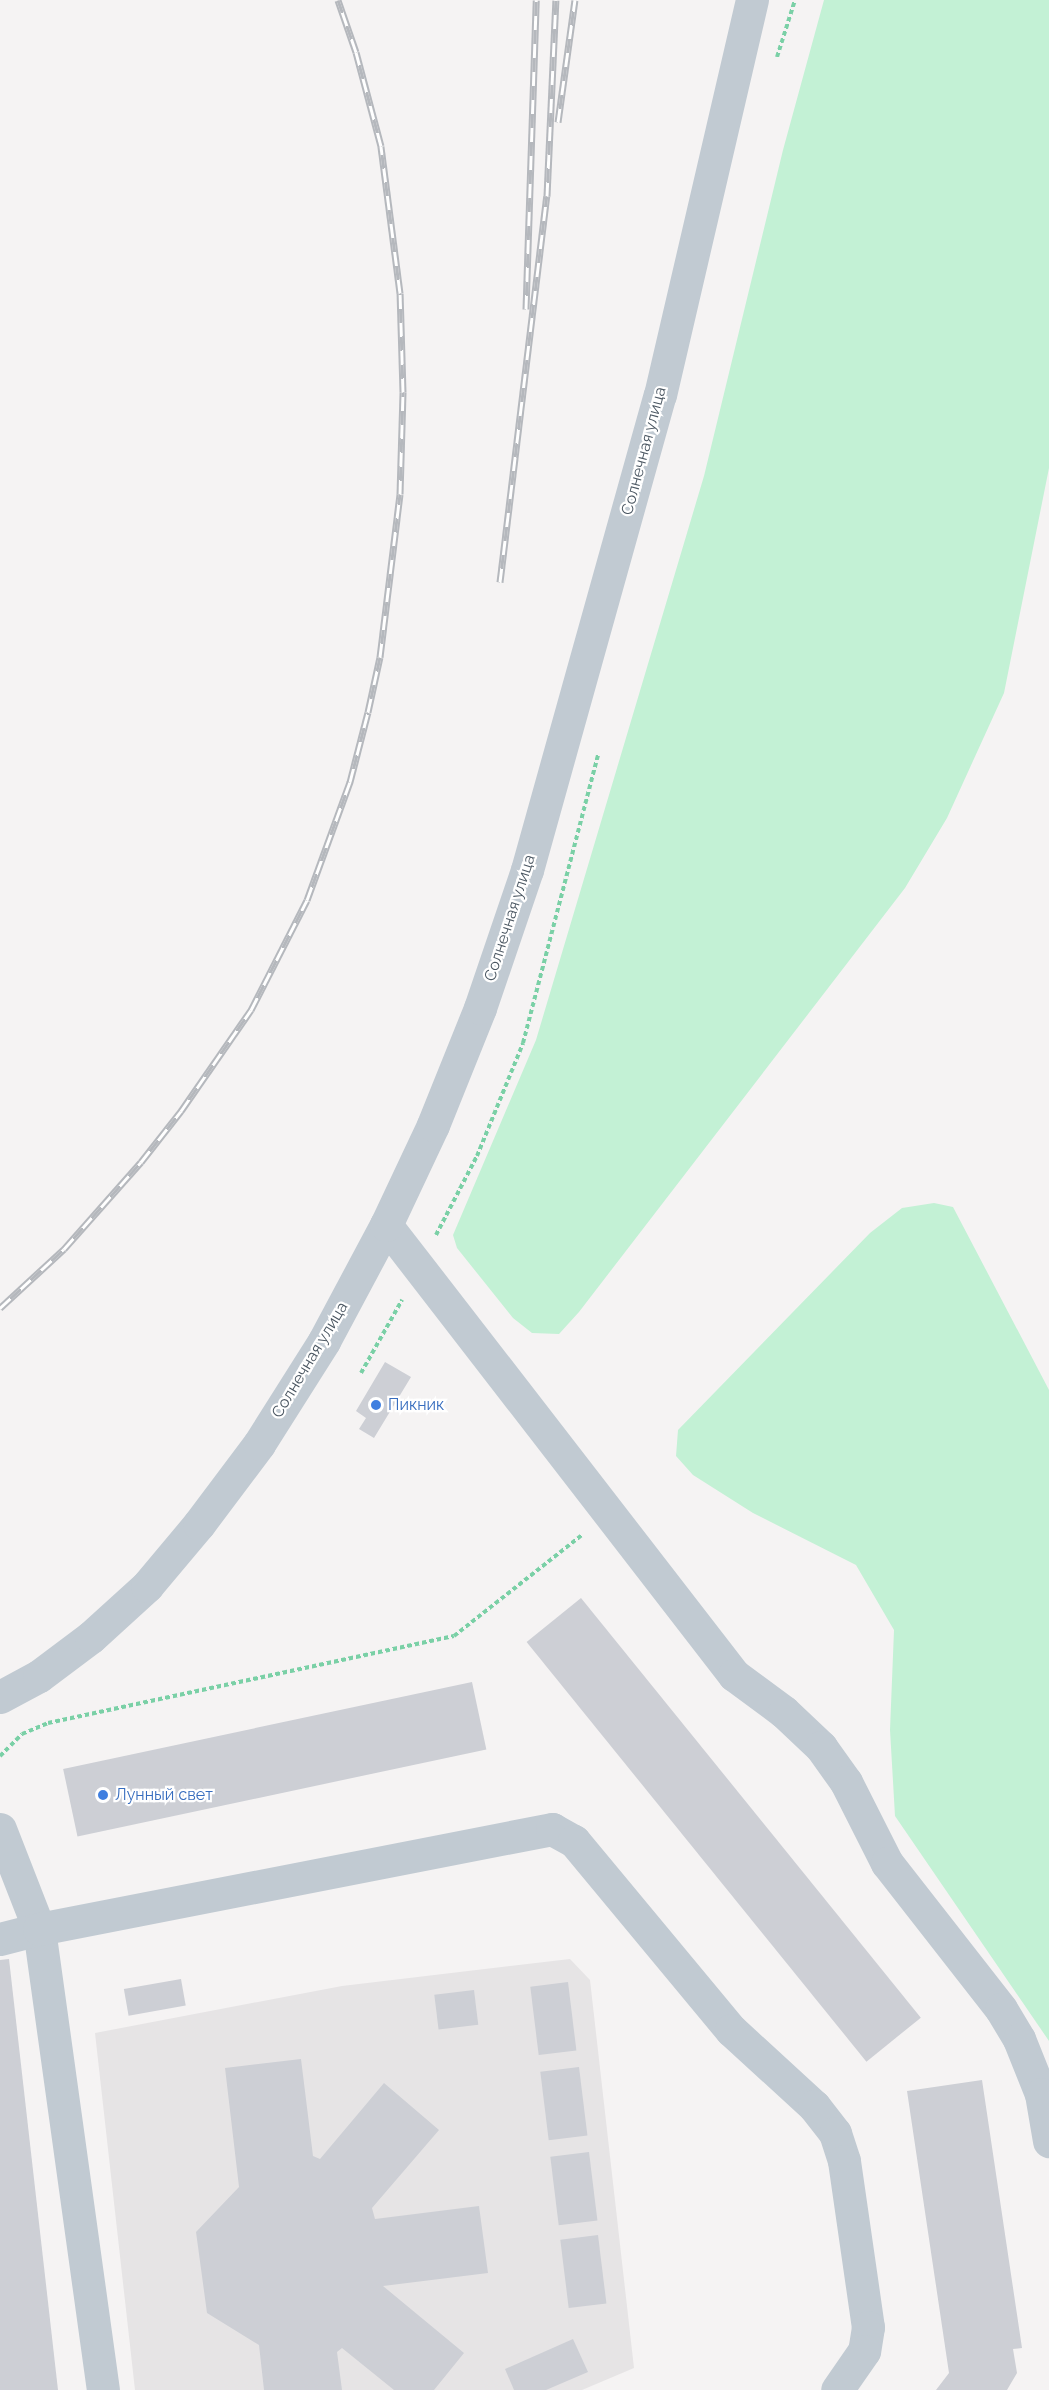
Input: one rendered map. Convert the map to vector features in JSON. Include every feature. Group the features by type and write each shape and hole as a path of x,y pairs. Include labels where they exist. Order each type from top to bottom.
{"street":[{"name":"Солнечная улица","path":"0,1697 39,1676 91,1637 147,1586 259,1444 318,1350 386,1225 433,1125 476,1018 527,870 660,395 752,0"},
{"path":"386,1225 734,1675 784,1712 821,1747 846,1782 887,1863 1001,2009 1019,2039 1041,2094 1049,2141"},
{"path":"0,1829 39,1929 103,2390"},
{"path":"0,1939 39,1929 552,1829 574,1841 731,2030 814,2106 835,2133 844,2161 868,2326 864,2351 837,2390"}],"path":[{"path":"361,1373 419,1270"},
{"path":"0,1756 22,1734 48,1723 454,1636 608,1514"}],"shaded area":[{"path":"570,1959 590,1980 634,2368 582,2390 135,2390 95,2033 342,1986"}],"green space":[{"path":"824,0 1049,0 1049,468 1004,693 947,818 905,888 579,1312 559,1334 532,1333 513,1318 457,1248 453,1235 536,1040 704,476 783,150"},
{"path":"934,1203 953,1207 1049,1390 1049,2041 895,1816 890,1730 894,1630 856,1565 753,1513 693,1475 676,1456 678,1430 870,1233 902,1208"}],"building":[{"path":"385,1362 411,1377 374,1438 359,1429 366,1418 356,1411"},
{"path":"581,1598 921,2018 866,2062 527,1642"},
{"path":"472,1682 486,1749 77,1836 63,1769"},
{"path":"9,1959 58,2390 0,2390 0,1960"},
{"path":"181,1979 186,2006 129,2016 124,1989"},
{"path":"568,1982 576,2050 539,2055 530,1987"},
{"path":"474,1990 478,2025 439,2030 434,1995"},
{"path":"301,2059 313,2156 320,2159 384,2083 439,2130 372,2208 375,2219 479,2206 488,2273 383,2286 464,2353 434,2390 394,2390 342,2348 337,2352 342,2390 264,2390 259,2345 207,2313 196,2232 239,2187 225,2068"},
{"path":"579,2067 587,2135 549,2140 540,2072"},
{"path":"982,2080 1022,2348 1013,2349 1017,2373 1007,2390 936,2390 949,2373 907,2091"},
{"path":"589,2152 597,2220 559,2225 550,2157"},
{"path":"598,2235 606,2303 569,2308 560,2240"},
{"path":"573,2339 588,2372 546,2390 514,2390 505,2369"}],"railway":[{"path":"0,1308 64,1249 141,1162 181,1111 251,1010 307,900 350,782 380,657 400,494 403,392 400,293 381,146 356,52 338,0"},
{"path":"526,309 536,0"},
{"path":"500,582 547,196 556,0"},
{"path":"558,122 575,0"}],"place":[{"name":"Пикник","path":"376,1405"},
{"name":"Лунный свет","path":"103,1795"}]}
